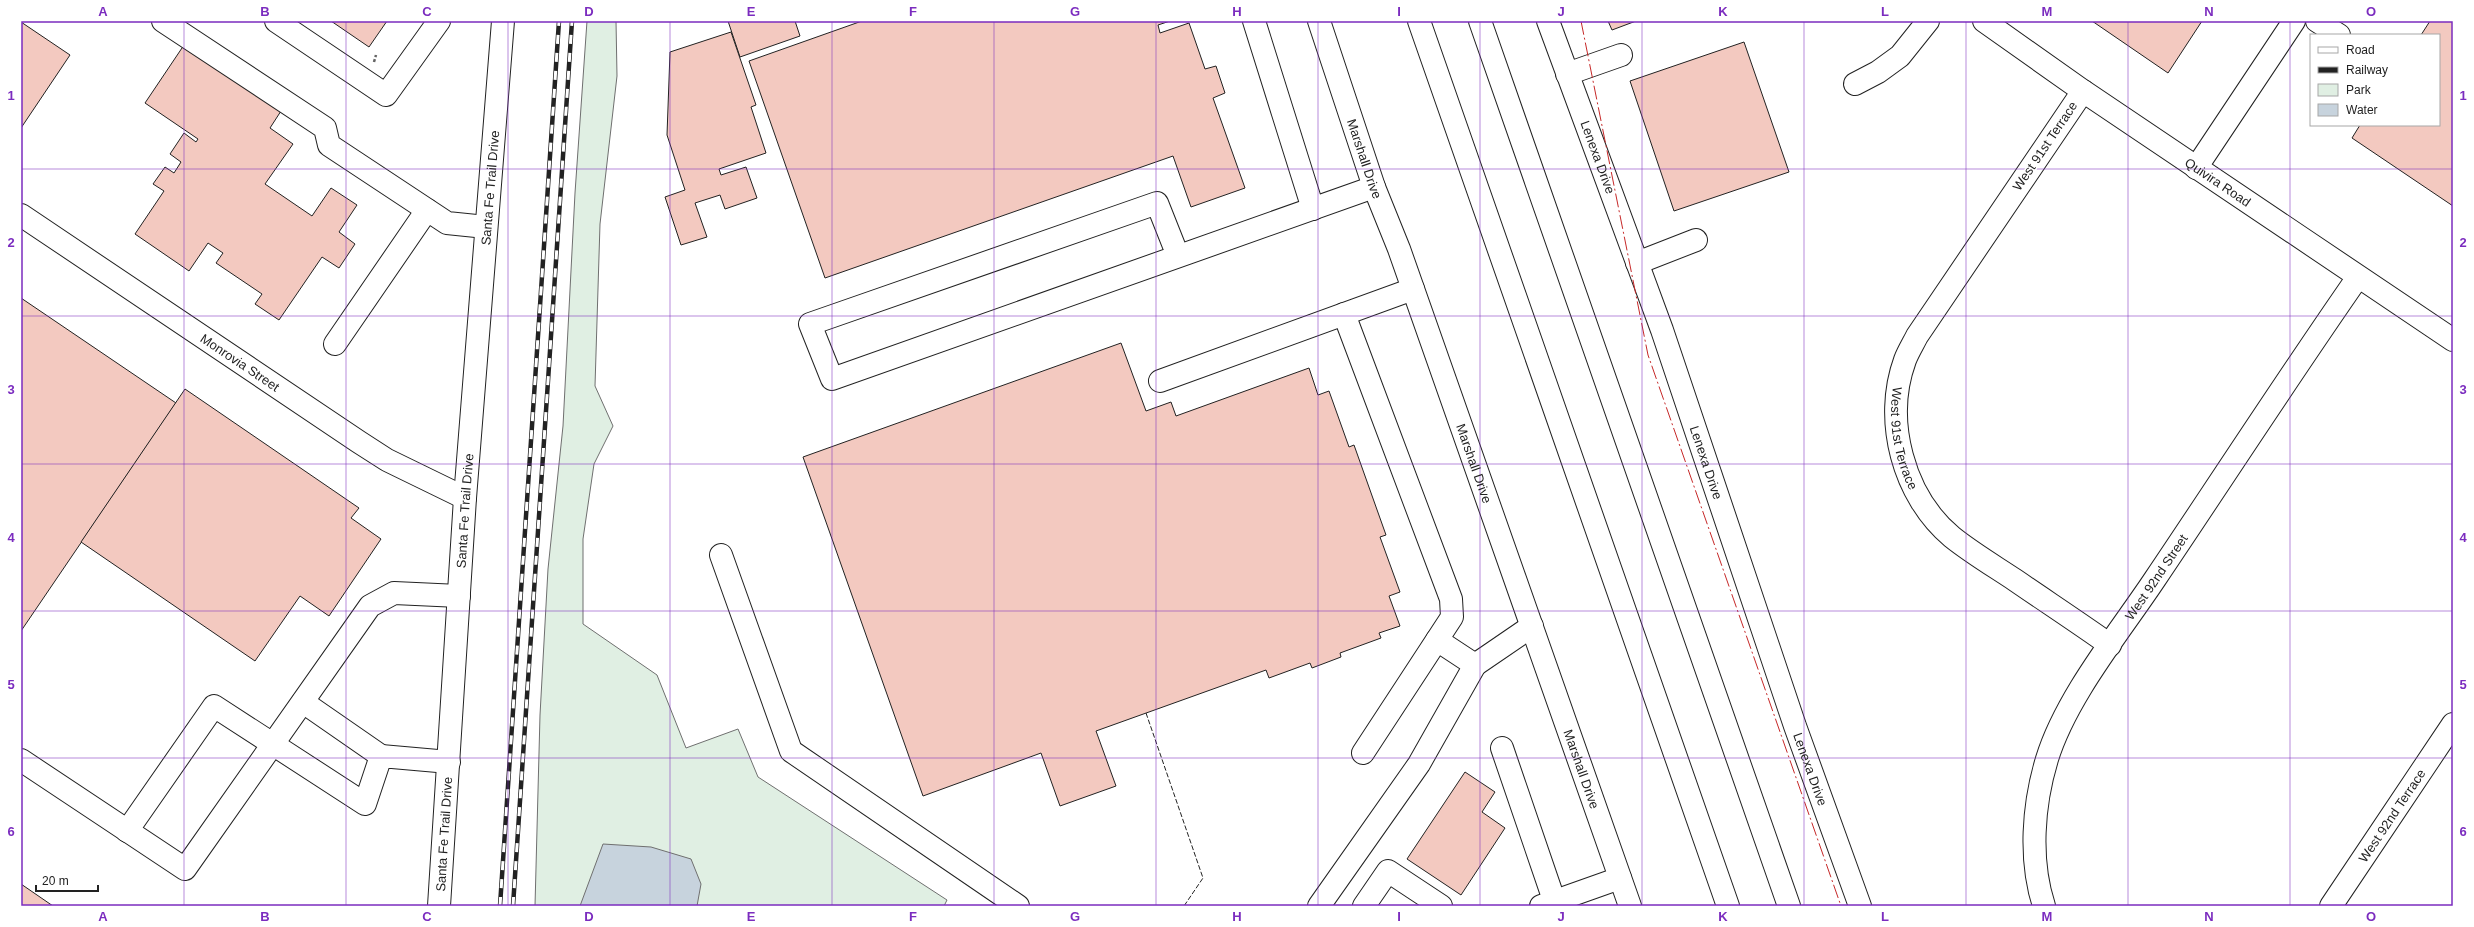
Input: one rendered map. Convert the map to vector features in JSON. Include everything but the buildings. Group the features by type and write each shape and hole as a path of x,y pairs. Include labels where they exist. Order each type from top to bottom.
{"main road":[{"path":"163,21 325,128 329,145 446,223 486,227"},
{"path":"276,21 386,95 439,21"},
{"name":"Santa Fe Trail Drive","path":"494,117 495,21"},
{"name":"Santa Fe Trail Drive","path":"439,906 465,498 494,117 503,21"},
{"path":"1254,21 1312,209"},
{"name":"Marshall Drive","path":"1318,21 1374,187 1413,290 1630,906"},
{"path":"1419,21 1728,906"},
{"path":"1480,21 1789,906"},
{"name":"Lenexa Drive","path":"1548,21 1662,330 1795,726 1860,906"},
{"path":"1855,84 1878,72 1900,56 1928,21"},
{"name":"Quivira Road","path":"1984,21 2196,168 2453,340"},
{"path":"2196,168 2294,21"},
{"path":"2317,21 2337,34"},
{"path":"1567,74 1621,55"},
{"name":"West 91st Terrace","path":"2083,91 1917,336 1905,361 1898,388 1896,414 1898,442 1909,478 1927,510 1952,537 2110,645"},
{"path":"1178,256 1157,203 810,324 832,379 1374,187"},
{"path":"335,344 427,210"},
{"name":"Monrovia Street","path":"21,215 387,460 465,498"},
{"path":"1637,262 1696,240"},
{"name":"West 92nd Street","path":"2044,906 2037,874 2035,828 2037,805 2047,759 2063,721 2110,645 2358,277"},
{"path":"1160,381 1413,290"},
{"path":"1344,314 1452,599 1452,617 1363,753"},
{"path":"722,554 791,751 1018,906"},
{"path":"21,760 185,869 370,606 394,593 459,596"},
{"path":"1319,906 1419,764 1475,665 1532,626"},
{"path":"1437,640 1475,665"},
{"path":"303,702 381,756 449,762"},
{"path":"127,831 214,706 365,804 381,756"},
{"name":"West 92nd Terrace","path":"2330,906 2453,724"},
{"path":"1502,748 1550,904 1620,878"},
{"path":"1364,906 1388,871 1441,906"}],"green space":[{"path":"587,21 616,21 617,76 600,224 595,386 613,426 594,464 583,539 583,624 657,675 686,748 738,729 758,777 947,900 944,906 535,906 540,715 548,569 563,426 575,193"}],"water":[{"path":"603,844 651,847 691,859 701,884 697,906 580,906"}],"railway":[{"path":"500,906 559,21"},
{"path":"513,906 572,21"}],"fence":[{"path":"1146,713 1203,878 1184,906"}],"power":[{"path":"1581,21 1648,355 1841,906"}]}
